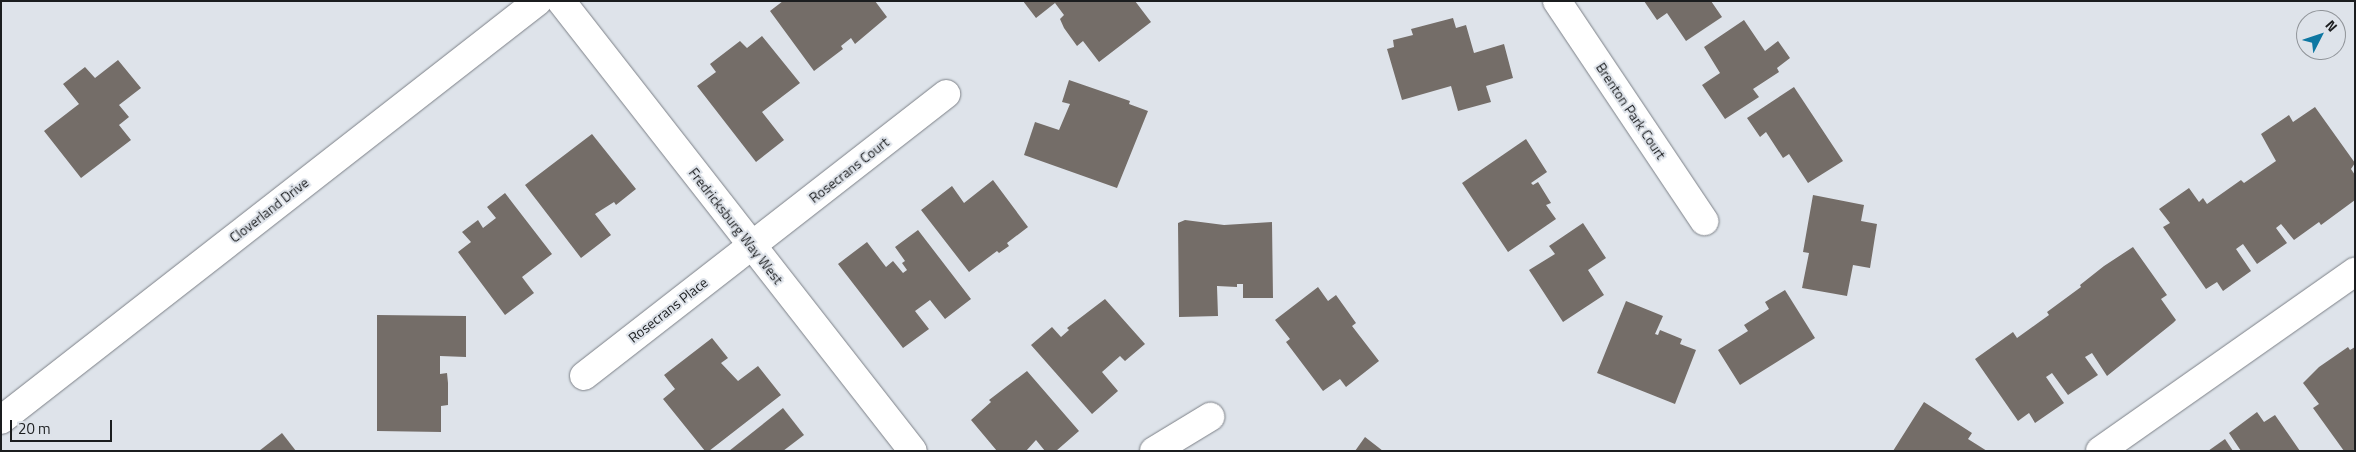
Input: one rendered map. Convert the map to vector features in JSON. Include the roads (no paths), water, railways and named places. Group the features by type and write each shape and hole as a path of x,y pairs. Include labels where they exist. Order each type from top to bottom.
{"street":[{"name":"Cloverland Drive","path":"1,420 538,1"},
{"name":"Fredricksburg Way West","path":"560,1 913,451"},
{"name":"Brenton Park Court","path":"1557,1 1704,221"},
{"name":"Rosecrans Court","path":"752,245 946,94"},
{"name":"Rosecrans Place","path":"584,376 752,245"},
{"path":"2100,451 2355,272"},
{"path":"1154,451 1210,417"}]}
